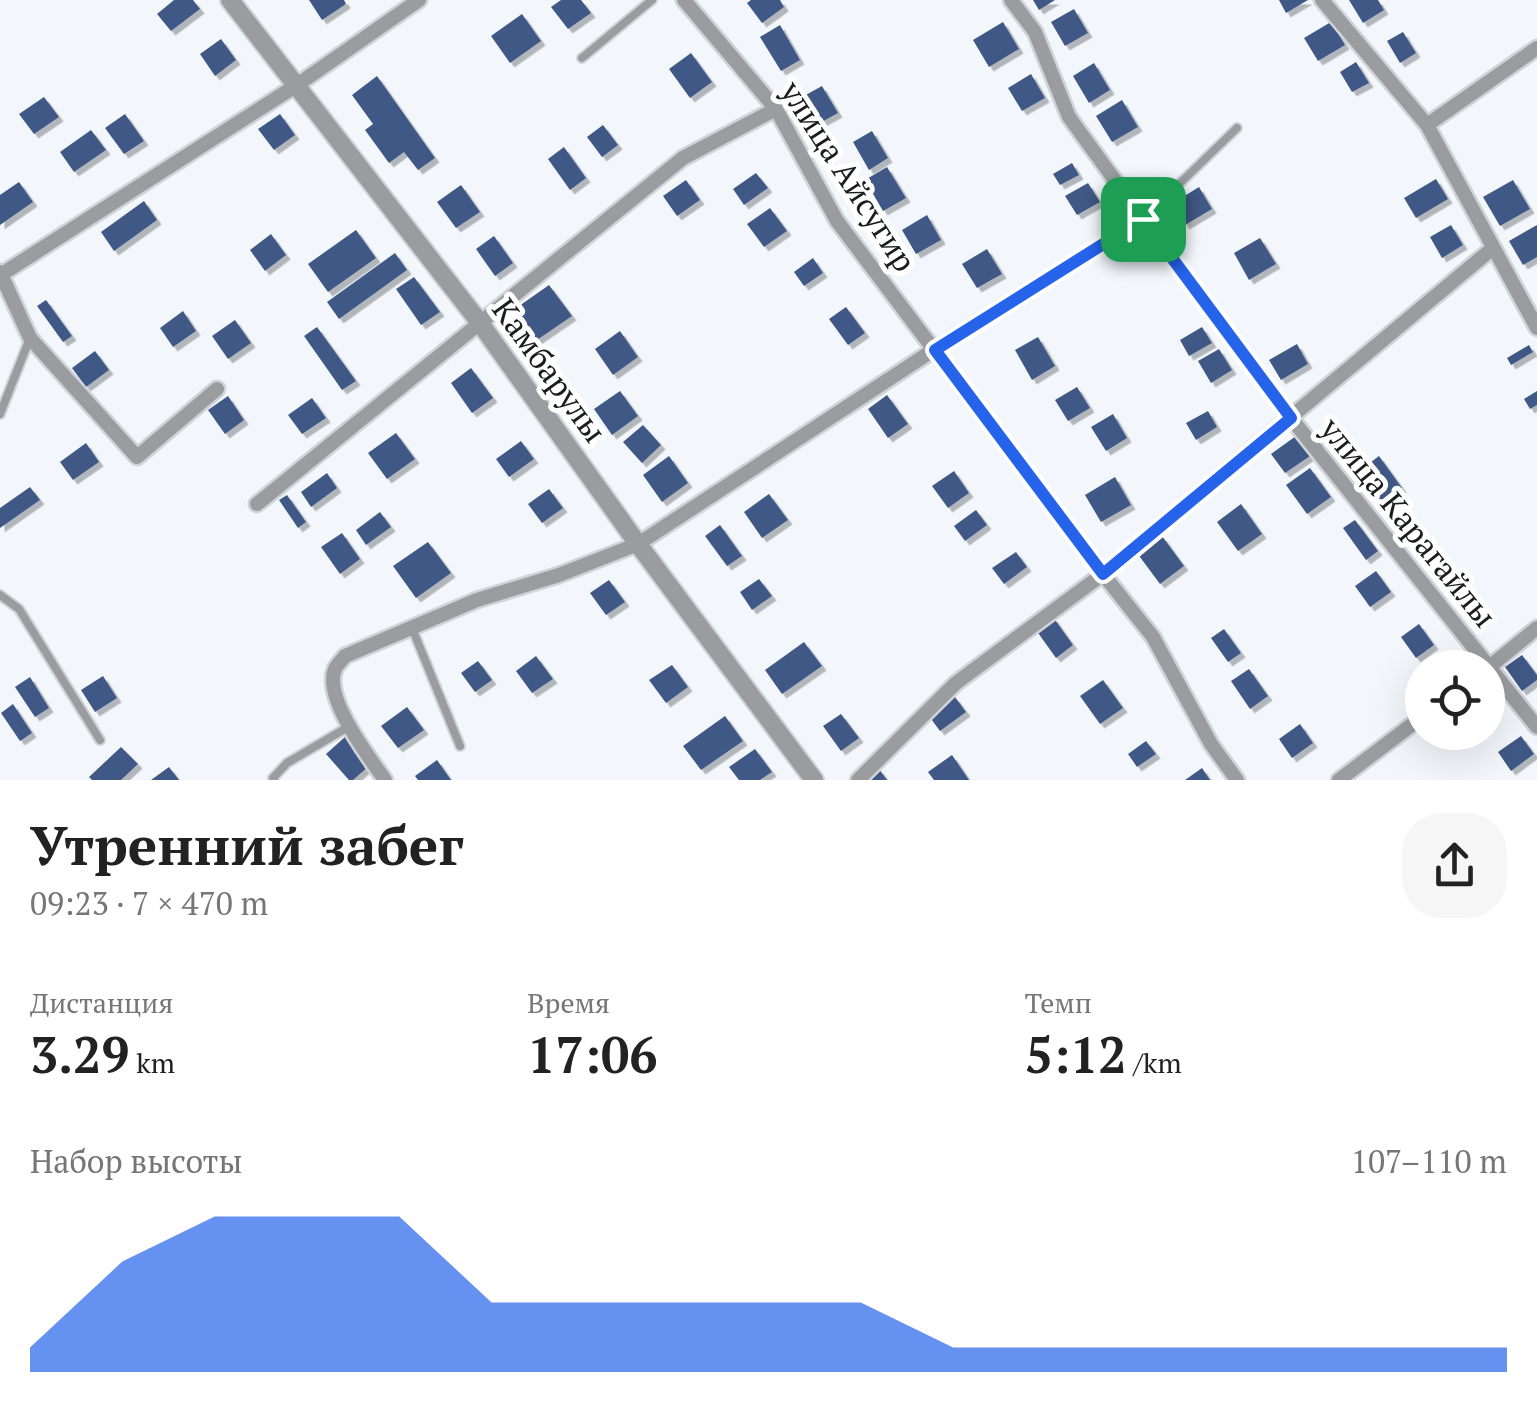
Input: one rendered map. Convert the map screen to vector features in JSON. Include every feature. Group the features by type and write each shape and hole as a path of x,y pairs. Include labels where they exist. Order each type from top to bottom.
{"street":[{"name":"Камбарулы","path":"230,0 480,324 814,780"},
{"path":"217,390 137,457 30,338 1,273 298,85 419,0"},
{"name":"улица Айсугир","path":"684,0 776,109 838,222 1153,637 1212,744 1237,780"},
{"name":"улица Карагайлы","path":"1011,0 1035,32 1070,116 1143,219 1291,418 1475,650"},
{"path":"1322,0 1426,126 1537,328"},
{"path":"1426,126 1537,48"},
{"path":"257,504 683,158 776,109"},
{"path":"385,780 348,727 332,684 335,668 345,656 477,600 559,575 638,544 1143,219"},
{"path":"858,780 956,683 1103,574 1493,248"},
{"path":"1505,654 1537,628"},
{"name":"улица Карагайлы","path":"1505,687 1537,727"},
{"path":"1339,780 1405,730"}],"lane":[{"path":"582,58 652,0"},
{"path":"1143,219 1237,128"},
{"path":"0,414 30,338"},
{"path":"0,595 19,608 100,740"},
{"path":"412,628 460,746"},
{"path":"274,780 287,763 348,727"}],"building":[{"path":"174,0 193,0 200,9 171,31 157,14"},
{"path":"309,0 344,0 346,4 322,20"},
{"path":"561,0 581,0 591,13 568,29 551,7"},
{"path":"780,0 784,7 762,23 747,3"},
{"path":"1033,0 1055,0 1039,10"},
{"path":"1279,0 1308,0 1286,13"},
{"path":"1349,0 1378,0 1384,10 1363,23"},
{"path":"1074,9 1088,33 1065,46 1051,22"},
{"path":"522,14 541,41 510,63 491,36"},
{"path":"1003,22 1019,49 989,67 973,40"},
{"path":"1331,22 1345,45 1318,61 1304,38"},
{"path":"780,25 800,60 781,71 760,37"},
{"path":"1403,32 1416,53 1400,63 1387,41"},
{"path":"221,39 236,60 215,76 200,54"},
{"path":"691,53 712,82 690,98 669,69"},
{"path":"1356,62 1369,83 1352,92 1340,72"},
{"path":"1094,63 1110,90 1089,103 1073,76"},
{"path":"1031,74 1045,98 1022,111 1008,88"},
{"path":"377,76 435,158 418,170 404,152 389,163 365,130 373,124 352,95"},
{"path":"822,86 838,113 818,124 802,97"},
{"path":"44,97 59,117 34,134 19,114"},
{"path":"1122,100 1138,127 1112,142 1096,116"},
{"path":"125,114 144,141 124,154 105,128"},
{"path":"280,114 295,135 274,150 258,129"},
{"path":"603,125 618,145 602,157 587,137"},
{"path":"91,130 106,150 74,172 60,152"},
{"path":"872,131 888,158 869,170 853,142"},
{"path":"564,147 586,178 570,190 548,159"},
{"path":"1072,163 1079,175 1060,185 1053,174"},
{"path":"887,167 906,198 883,211 865,180"},
{"path":"756,173 768,188 744,205 733,189"},
{"path":"1436,179 1448,199 1416,218 1404,198"},
{"path":"686,180 700,200 677,216 663,196"},
{"path":"1513,180 1530,209 1500,226 1483,197"},
{"path":"19,182 33,202 0,225 0,195"},
{"path":"1088,183 1100,202 1077,215 1065,196"},
{"path":"461,185 480,212 456,228 437,202"},
{"path":"1199,187 1212,209 1185,225 1173,203"},
{"path":"144,201 157,220 114,251 101,232"},
{"path":"770,208 787,231 764,247 747,224"},
{"path":"927,215 941,240 916,254 902,230"},
{"path":"1451,225 1463,245 1442,258 1430,237"},
{"path":"1537,225 1537,257 1523,265 1509,241"},
{"path":"356,230 376,258 328,292 308,264"},
{"path":"271,234 286,255 265,271 250,250"},
{"path":"494,236 513,263 495,276 476,249"},
{"path":"1260,238 1276,264 1249,280 1234,253"},
{"path":"987,249 1002,274 977,288 962,264"},
{"path":"395,253 407,270 339,319 327,302"},
{"path":"813,258 823,273 804,286 794,272"},
{"path":"414,277 440,312 421,325 396,289"},
{"path":"549,285 572,316 534,342 512,311"},
{"path":"46,300 72,336 63,342 37,306"},
{"path":"846,307 865,333 848,345 829,319"},
{"path":"183,311 196,331 173,347 160,328"},
{"path":"235,320 251,343 228,359 212,336"},
{"path":"317,327 356,381 342,390 304,336"},
{"path":"1202,327 1212,343 1189,356 1180,340"},
{"path":"620,331 638,357 613,375 595,349"},
{"path":"1038,337 1055,366 1032,380 1015,350"},
{"path":"1297,344 1308,364 1281,380 1269,360"},
{"path":"1529,345 1533,352 1511,365 1507,358"},
{"path":"1219,349 1232,370 1211,383 1198,361"},
{"path":"95,351 109,370 86,387 72,368"},
{"path":"471,368 493,398 472,413 451,383"},
{"path":"1077,387 1090,408 1068,421 1055,400"},
{"path":"620,391 638,416 612,435 594,409"},
{"path":"1537,391 1537,405 1530,409 1524,399"},
{"path":"887,395 908,424 888,438 868,409"},
{"path":"228,396 244,420 225,434 208,410"},
{"path":"312,398 326,418 302,434 288,415"},
{"path":"1208,411 1217,427 1196,440 1186,423"},
{"path":"1113,414 1127,438 1106,451 1091,427"},
{"path":"643,425 661,445 642,463 623,442"},
{"path":"396,433 415,459 387,479 368,453"},
{"path":"1296,436 1310,456 1285,473 1271,454"},
{"path":"521,441 534,459 509,477 496,459"},
{"path":"86,443 99,462 73,480 60,462"},
{"path":"669,456 688,483 662,502 643,475"},
{"path":"1379,456 1402,488 1380,503 1358,472"},
{"path":"1310,468 1331,497 1307,514 1286,485"},
{"path":"954,471 969,493 948,508 932,486"},
{"path":"327,473 337,488 311,507 301,492"},
{"path":"1115,477 1131,505 1101,522 1085,495"},
{"path":"30,487 40,500 0,528 0,508"},
{"path":"549,489 563,508 542,523 528,504"},
{"path":"769,494 788,520 762,538 744,512"},
{"path":"287,495 306,522 298,528 279,500"},
{"path":"1241,504 1262,534 1238,551 1217,522"},
{"path":"976,510 987,525 965,541 954,526"},
{"path":"380,512 391,527 366,545 356,530"},
{"path":"1355,520 1378,551 1366,560 1343,528"},
{"path":"720,525 742,556 727,566 705,536"},
{"path":"342,533 360,559 340,574 321,547"},
{"path":"1162,536 1184,566 1160,584 1137,553"},
{"path":"428,542 451,573 416,598 393,566"},
{"path":"1016,552 1027,567 1004,584 992,568"},
{"path":"1376,571 1391,592 1370,607 1355,586"},
{"path":"759,579 772,596 752,610 740,592"},
{"path":"609,580 625,602 606,615 590,593"},
{"path":"1053,617 1073,645 1056,658 1036,630"},
{"path":"1419,624 1434,645 1427,650 1410,650 1401,637"},
{"path":"1224,629 1241,653 1228,662 1211,638"},
{"path":"804,642 822,666 782,694 765,670"},
{"path":"1522,655 1537,680 1522,691 1505,667"},
{"path":"536,656 553,679 532,693 516,671"},
{"path":"478,661 492,680 475,692 461,673"},
{"path":"672,665 688,687 666,703 649,680"},
{"path":"1249,669 1268,696 1250,709 1231,681"},
{"path":"103,676 117,698 95,712 81,690"},
{"path":"30,677 49,708 35,717 15,687"},
{"path":"1103,680 1123,708 1100,724 1080,696"},
{"path":"955,697 966,712 940,731 929,716"},
{"path":"13,704 32,733 20,741 1,713"},
{"path":"407,707 424,730 398,748 381,726"},
{"path":"841,714 859,738 841,751 823,726"},
{"path":"725,716 743,741 701,770 683,746"},
{"path":"1300,724 1313,743 1292,758 1279,739"},
{"path":"1521,736 1534,754 1511,771 1498,752"},
{"path":"345,737 370,765 353,780 326,754"},
{"path":"1146,741 1156,754 1137,767 1128,754"},
{"path":"121,747 138,764 121,780 92,780 89,777"},
{"path":"755,749 772,772 760,780 739,780 729,767"},
{"path":"952,755 969,780 934,780 928,772"},
{"path":"437,760 451,780 418,780 415,776"},
{"path":"169,767 179,780 151,780"},
{"path":"1202,768 1210,780 1185,780"},
{"path":"879,769 887,780 863,780"}],"route":[{"path":"1143,219 1291,418 1103,574 935,350 1143,219"}]}
